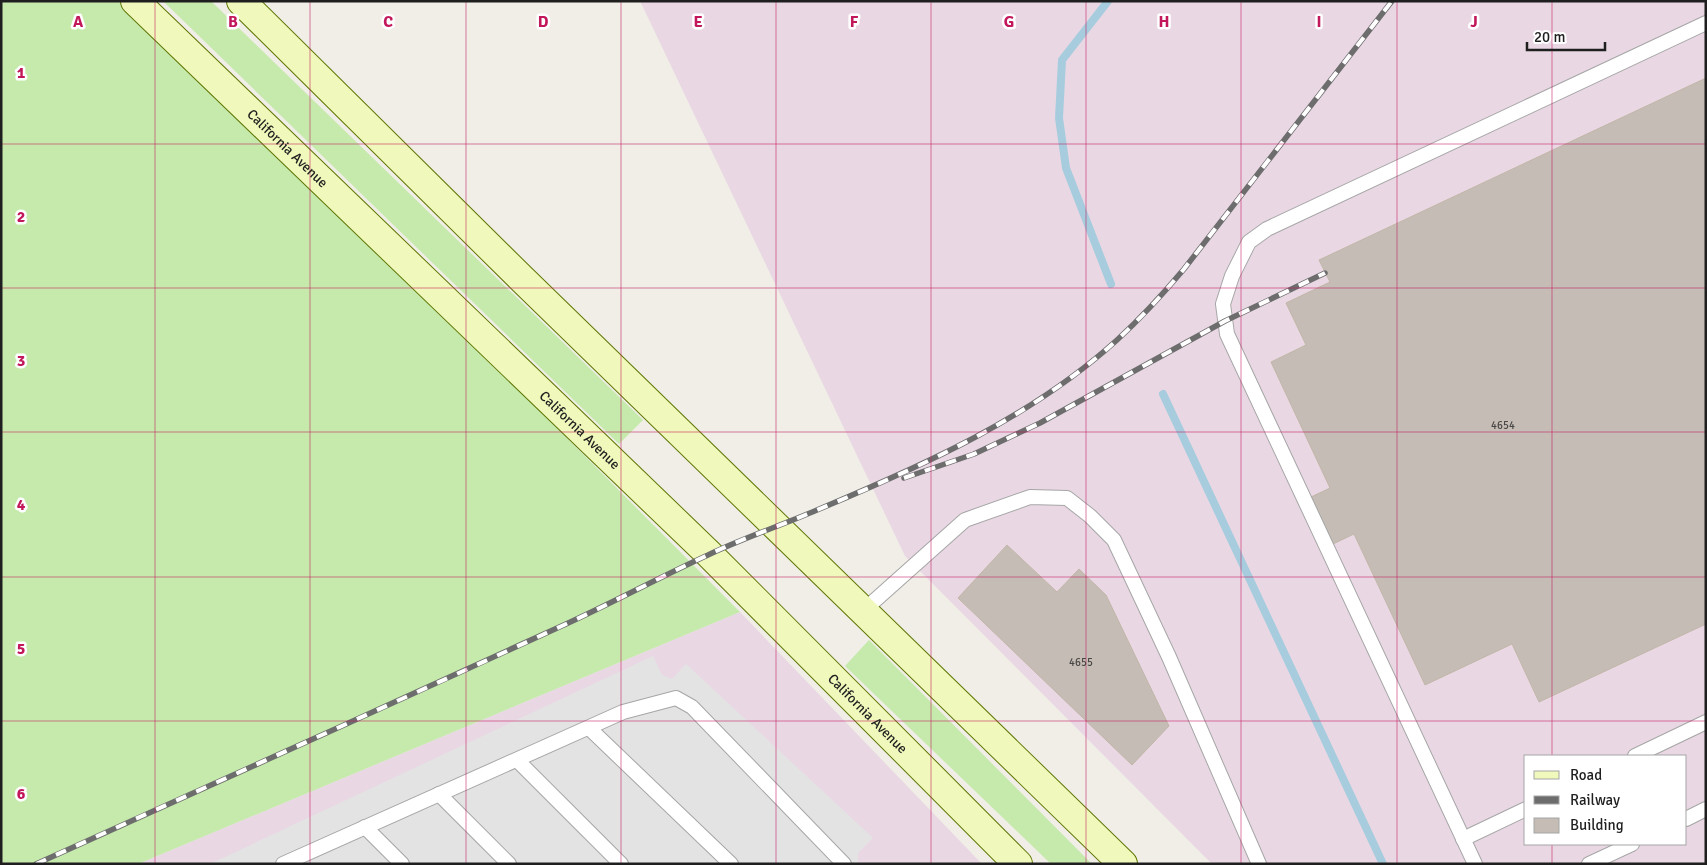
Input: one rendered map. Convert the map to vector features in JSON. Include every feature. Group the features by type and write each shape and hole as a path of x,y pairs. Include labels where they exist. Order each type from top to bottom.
{"main road":[{"name":"California Avenue","path":"135,1 710,554 1018,864"},
{"path":"241,1 527,284 1123,864"}],"lane":[{"path":"1474,864 1227,334 1223,304 1232,276 1249,242 1266,229 1706,23"},
{"path":"863,611 965,520 1030,497 1067,498 1090,516 1114,540 1169,657 1259,864"},
{"path":"288,863 623,712 676,698 692,707 844,864"},
{"path":"1637,755 1706,722"},
{"path":"589,728 731,864"},
{"path":"517,760 621,864"},
{"path":"439,794 509,864"},
{"path":"1463,839 1524,810"},
{"path":"1687,819 1706,810"},
{"path":"365,827 402,864"},
{"path":"1589,864 1630,845"}],"shaded area":[{"path":"640,1 1706,1 1706,864 1212,864 905,556"},
{"path":"740,612 982,864 138,864"},
{"path":"653,656 662,675 672,679 686,664 873,838 858,853 858,864 210,864"}],"green space":[{"path":"1,1 132,1 740,612 138,864 1,864"},
{"path":"163,1 211,1 643,420 619,444"},
{"path":"869,640 1092,864 1051,864 845,666"}],"building":[{"path":"1706,78 1706,624 1539,702 1512,644 1425,685 1354,534 1333,544 1311,497 1330,488 1271,362 1306,345 1286,303 1330,282 1319,260"},
{"path":"1007,545 1057,592 1079,569 1106,595 1169,726 1132,765 958,598"}],"waterway":[{"path":"1108,1 1062,60 1059,118 1066,168 1111,284"},
{"path":"1163,394 1383,864"}],"railway":[{"path":"36,864 566,624 721,549 896,476 974,438 1049,393 1084,368 1117,340 1168,288 1392,1"},
{"path":"904,478 974,454 1040,423 1225,321 1325,273"}]}
